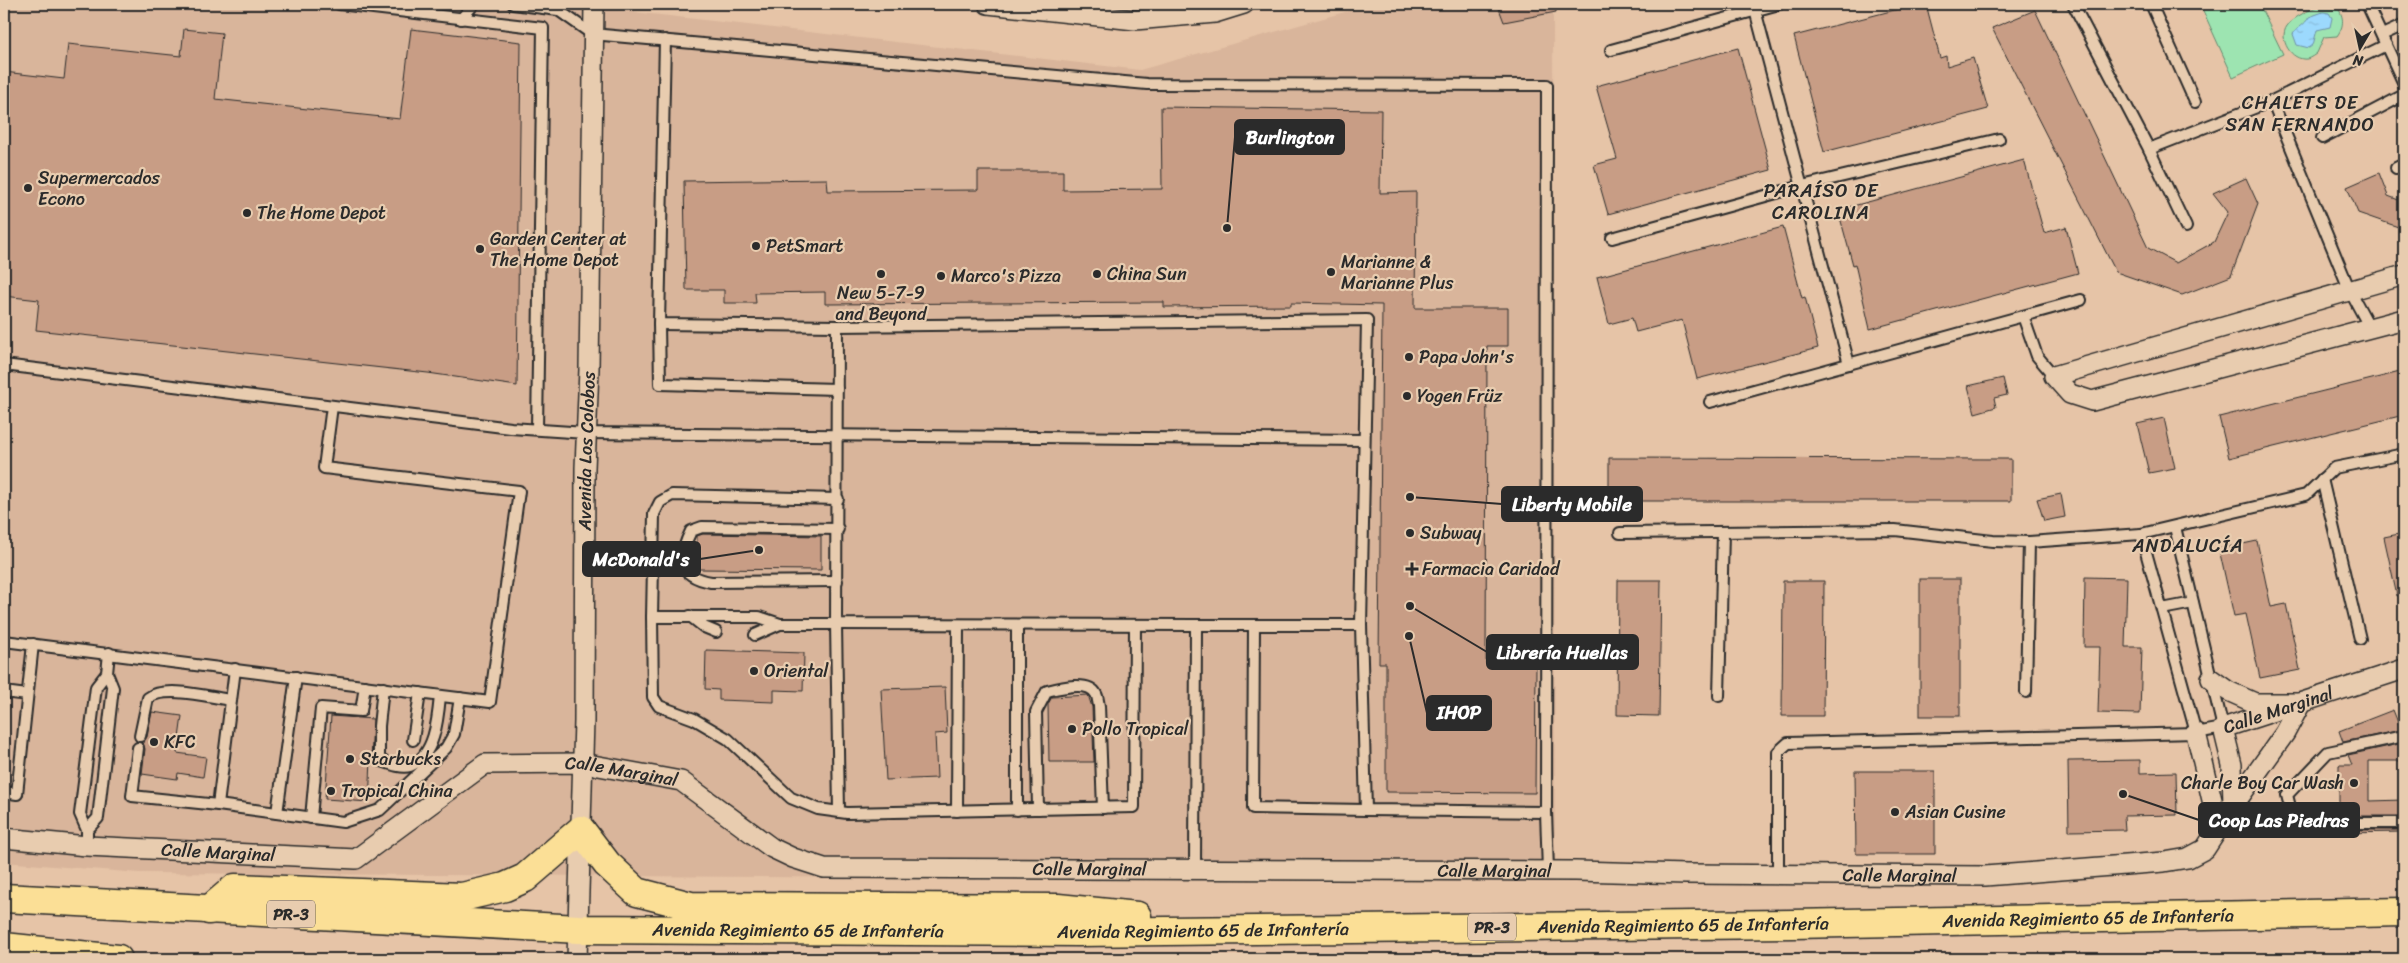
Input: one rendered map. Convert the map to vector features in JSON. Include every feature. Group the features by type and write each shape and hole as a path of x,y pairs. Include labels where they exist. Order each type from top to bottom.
{"main road":[{"path":"209,910 235,888 462,897 505,887 525,878 580,830 606,864 637,892 691,906 1058,908 1264,930"},
{"name":"Avenida Regimiento 65 de Infantería","path":"4,898 579,929 1078,932 1793,924 2404,912"},
{"path":"4,947 75,957 118,959"}],"street":[{"name":"Avenida Los Colobos","path":"577,959 582,763 592,34 594,4"},
{"path":"988,4 1134,12 1215,13 1244,4"},
{"path":"2404,275 2054,376 2070,394 2092,401 2404,319"},
{"name":"Calle Marginal","path":"4,838 87,838 356,859 485,764 582,763 681,781 772,848 793,858 824,868 1548,871 1985,876 2164,862 2188,858 2205,849 2233,806 2232,765 2223,728 2404,669"},
{"path":"2211,679 2228,691 2254,703 2301,703 2285,733 2233,806"},
{"path":"2196,733 2212,804 2221,827"}],"lane":[{"path":"339,4 543,28 537,430"},
{"path":"460,18 474,4"},
{"path":"513,4 558,10 592,34 1147,84 1547,84 1546,812 1548,871"},
{"path":"1611,50 1779,4"},
{"path":"2073,4 2149,149 2186,227"},
{"path":"2151,4 2194,102"},
{"path":"2367,4 2404,84"},
{"path":"1755,10 1849,364"},
{"path":"2149,149 2272,101 2384,40 2404,25"},
{"path":"665,40 658,324 660,384 837,389"},
{"path":"2322,138 2404,95"},
{"path":"2272,101 2350,291 2370,328"},
{"path":"1612,238 1802,186 1999,139"},
{"path":"1710,402 2081,300"},
{"path":"2023,316 2037,356 2054,376"},
{"path":"658,324 837,326 1367,320 1363,440 1361,625 1366,810"},
{"path":"837,326 838,528 836,624 839,812"},
{"path":"4,365 537,430 1363,440"},
{"path":"4,641 490,702 519,492 324,468 332,406"},
{"path":"1620,533 1895,530 1993,541 2030,542 2141,534 2175,528 2306,495 2334,468 2404,454"},
{"path":"2322,479 2360,639"},
{"path":"838,499 672,495 660,502 654,514 653,697 659,706 694,719 728,739 791,798 818,809 839,812 1134,807 1135,624"},
{"path":"837,580 711,582 695,579 685,571 682,559 684,545 691,531 702,527 838,528"},
{"path":"1778,875 1778,752 1788,743 2196,733 2223,728 2175,528"},
{"path":"1719,696 1723,532"},
{"path":"2141,534 2196,733"},
{"path":"2026,692 2030,542"},
{"path":"2162,609 2193,603"},
{"path":"690,616 704,627 716,632"},
{"path":"652,617 759,617 780,624 1361,625"},
{"path":"755,635 780,624"},
{"path":"958,624 958,811"},
{"path":"1016,625 1016,810"},
{"path":"1195,869 1196,625"},
{"path":"1254,625 1253,808 1546,812"},
{"path":"4,792 17,794 33,644"},
{"path":"87,838 98,818 113,688 107,673 109,653"},
{"path":"218,805 235,669"},
{"path":"87,838 80,814 96,687 107,673"},
{"path":"277,813 296,678"},
{"path":"311,818 321,708 361,711 364,686"},
{"path":"1038,809 1036,712 1048,691 1079,686 1090,688 1096,693 1099,706 1104,808"},
{"path":"383,688 379,726 379,760 396,766 409,766 418,760 436,734 440,696"},
{"path":"4,692 27,695"},
{"path":"140,736 148,698 155,692 231,700"},
{"path":"413,740 420,693"},
{"path":"138,748 132,796 218,805 343,822 380,810 446,748 454,734 460,698"},
{"path":"2404,736 2328,752 2287,795 2294,823 2404,823"}],"shaded area":[{"path":"4,4 564,4 1140,70 1373,4 1553,4 1555,882 139,873 4,862"}],"green space":[{"path":"2200,4 2259,4 2283,54 2233,77"},
{"path":"2323,4 2336,5 2339,9 2343,21 2340,32 2337,36 2324,37 2317,53 2311,57 2301,59 2296,57 2285,43 2284,37 2287,26 2299,16"}],"water":[{"path":"2323,12 2329,13 2332,18 2330,27 2317,30 2313,45 2309,48 2297,45 2293,34 2309,17"}],"building":[{"path":"1511,4 1556,4 1556,12 1504,22 1498,6"},
{"path":"1918,4 1926,4 1940,58 1946,56 1947,66 1973,58 1988,109 1824,152 1794,36"},
{"path":"2035,10 2148,248 2176,263 2214,242 2228,212 2213,193 2246,178 2258,204 2231,276 2182,295 2116,272 1992,28"},
{"name":"The Home Depot","path":"184,29 222,33 215,99 400,119 411,29 521,42 517,386 428,373 36,330 39,300 4,296 4,72 64,79 68,44 181,56"},
{"path":"1738,48 1771,170 1608,214 1594,165 1617,159 1596,86"},
{"path":"1161,107 1381,110 1380,193 1416,192 1415,308 1508,308 1508,346 1487,346 1486,664 1536,665 1535,793 1386,792 1386,663 1379,663 1382,305 1291,303 1291,306 1164,307 1164,302 825,304 825,292 755,293 756,303 724,303 724,290 686,290 684,181 827,179 828,191 978,190 978,171 1063,171 1063,190 1162,189"},
{"path":"2024,160 2044,233 2066,227 2078,273 1870,329 1855,264 1853,265 1838,210"},
{"path":"2379,173 2388,196 2404,202 2404,229 2358,213 2347,187"},
{"path":"1783,227 1802,298 1805,297 1818,348 1697,379 1682,320 1636,332 1632,318 1609,324 1597,277"},
{"path":"2404,371 2404,415 2229,458 2219,417"},
{"path":"2003,378 2007,395 1994,398 1996,407 1975,413 1968,386"},
{"path":"2164,418 2175,468 2149,473 2137,424"},
{"path":"1609,458 2011,459 2011,501 1609,501"},
{"path":"2061,494 2065,517 2044,521 2037,499"},
{"path":"2404,533 2404,595 2397,596 2384,537"},
{"path":"703,534 821,536 821,570 697,569 697,536"},
{"path":"2257,541 2271,607 2286,604 2300,670 2260,678 2246,614 2234,616 2219,549"},
{"path":"2085,577 2127,578 2125,647 2142,647 2140,714 2098,713 2100,647 2084,647"},
{"path":"1920,579 1960,579 1960,716 1920,716"},
{"path":"1618,580 1661,580 1659,716 1617,715"},
{"path":"1783,581 1824,581 1823,716 1782,716"},
{"name":"Oriental","path":"706,650 804,653 803,691 774,690 774,702 719,700 719,690 705,689"},
{"path":"945,687 947,733 935,734 937,778 886,780 881,689"},
{"name":"Pollo Tropical","path":"1088,695 1092,707 1094,762 1049,762 1048,704 1052,697"},
{"path":"2393,710 2401,730 2343,742 2339,731"},
{"name":"KFC","path":"152,712 182,716 177,753 206,757 203,777 178,773 177,779 142,774 145,749 143,742 147,737"},
{"name":"Starbucks","path":"331,716 373,719 369,802 325,799"},
{"path":"2404,743 2404,761 2369,761 2369,801 2404,800 2404,816 2339,816 2339,765 2352,765 2348,755"},
{"path":"2140,760 2140,773 2176,772 2177,815 2124,816 2125,830 2069,831 2068,761"},
{"name":"Asian Cusine","path":"1855,771 1935,771 1935,854 1856,854"},
{"path":"2339,830 2404,830 2404,832 2339,833"}],"place":[{"name":"Supermercados Econo","path":"28,188"},
{"name":"The Home Depot","path":"247,213"},
{"name":"Burlington","path":"1227,228"},
{"name":"PetSmart","path":"756,246"},
{"name":"Garden Center at The Home Depot","path":"480,249"},
{"name":"Marianne & Marianne Plus","path":"1331,272"},
{"name":"New 5-7-9 and Beyond","path":"881,274"},
{"name":"China Sun","path":"1097,274"},
{"name":"Marco's Pizza","path":"941,276"},
{"name":"Papa John's","path":"1409,357"},
{"name":"Yogen Früz","path":"1407,396"},
{"name":"Liberty Mobile","path":"1410,497"},
{"name":"Subway","path":"1410,533"},
{"name":"McDonald's","path":"759,550"},
{"name":"Farmacia Caridad","path":"1412,569"},
{"name":"Librería Huellas","path":"1410,606"},
{"name":"IHOP","path":"1409,636"},
{"name":"Oriental","path":"754,671"},
{"name":"Pollo Tropical","path":"1072,729"},
{"name":"KFC","path":"154,742"},
{"name":"Starbucks","path":"350,759"},
{"name":"Charle Boy Car Wash","path":"2354,783"},
{"name":"Tropical China","path":"331,791"},
{"name":"Coop Las Piedras","path":"2123,794"},
{"name":"Asian Cusine","path":"1895,812"}],"district":[{"name":"CHALETS DE SAN FERNANDO","path":"2300,113"},
{"name":"PARAÍSO DE CAROLINA","path":"1821,201"},
{"name":"ANDALUCÍA","path":"2188,545"}]}
